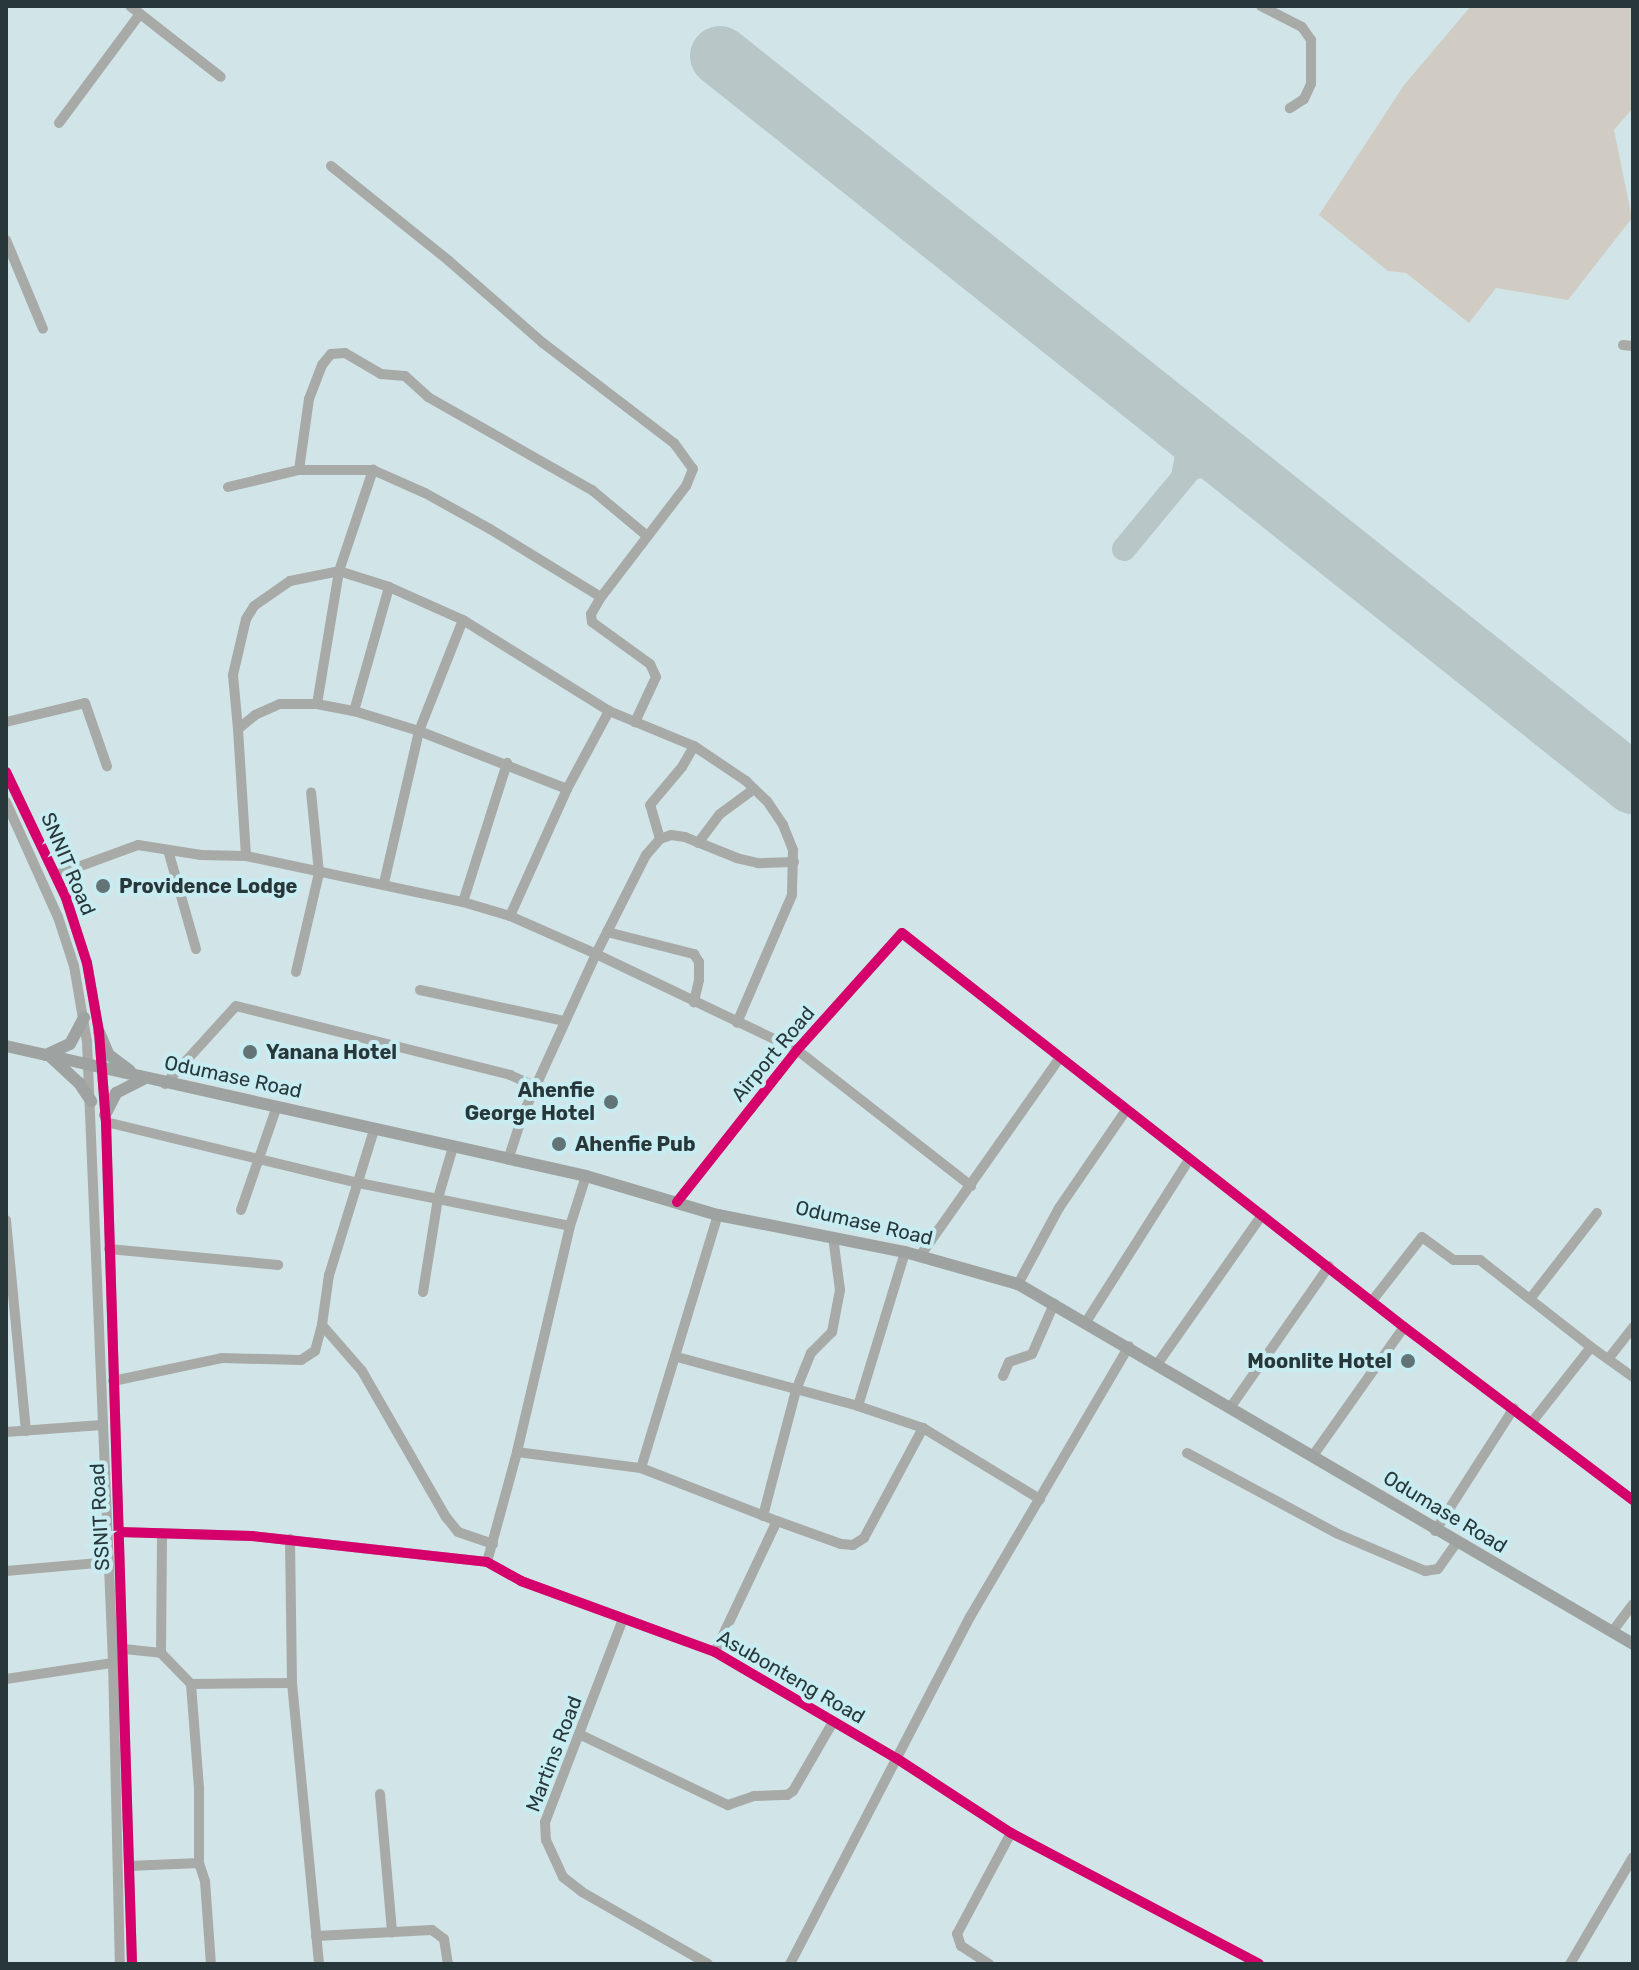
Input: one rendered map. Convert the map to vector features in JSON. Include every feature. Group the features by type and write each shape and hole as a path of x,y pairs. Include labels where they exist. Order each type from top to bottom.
{"main road":[{"path":"84,1018 70,1044 47,1056 79,1083 91,1101"},
{"path":"99,1032 112,1058 143,1079 116,1093 106,1118"},
{"name":"Odumase Road","path":"6,1046 586,1176 718,1215 905,1252 1018,1284 1129,1346 1435,1531 1633,1644"}],"street":[{"path":"130,6 221,77"},
{"path":"1261,6 1302,27 1311,40 1311,84 1304,99 1290,108"},
{"path":"59,123 140,14"},
{"path":"331,166 449,261 543,343 682,452 693,469 686,486 591,614 592,622 650,664 656,677 635,722"},
{"path":"6,240 43,329"},
{"path":"299,470 309,399 322,365 331,354 345,353 381,374 405,376 428,397 592,490 647,536"},
{"path":"228,487 299,470 373,470 425,493 490,529 601,597"},
{"path":"317,704 339,571 373,470"},
{"path":"246,856 233,675 246,619 254,606 290,581 339,571 389,587 463,620 609,711 694,746 754,789 783,825 794,862 792,895 737,1023"},
{"path":"354,711 389,587"},
{"path":"384,883 419,731 463,620"},
{"path":"6,722 85,703 89,707 107,766"},
{"path":"238,729 269,707 317,704 354,711 419,731 567,789"},
{"path":"510,916 567,789 609,711"},
{"path":"660,839 650,805 682,767 694,746"},
{"path":"463,902 507,763"},
{"name":"SNNIT Road","path":"6,772 56,875 87,963 102,1068"},
{"path":"698,843 720,814 754,789"},
{"path":"296,972 319,873 311,792"},
{"name":"SNNIT Road","path":"6,802 54,903 74,966 84,1018 88,1065"},
{"path":"508,1160 516,1131 596,954 646,855 660,839 671,835 721,854 758,863 794,862"},
{"path":"56,875 138,845 246,856 319,873 384,883 510,916 797,1050 971,1186"},
{"path":"168,850 196,949"},
{"path":"607,932 694,954 699,962 694,1002"},
{"name":"Airport Road","path":"677,1202 797,1050 902,933 1059,1059"},
{"path":"420,990 565,1021"},
{"path":"165,1084 230,1009 241,1006 292,1022 510,1075 537,1087"},
{"path":"920,1256 1059,1059 1633,1500"},
{"name":"SSNIT Road","path":"88,1065 108,1562 118,1662 120,1964"},
{"name":"SSNIT Road","path":"102,1068 124,1649 118,1662"},
{"path":"241,1210 277,1106"},
{"path":"1018,1284 1059,1208 1126,1110"},
{"path":"106,1118 259,1160 570,1226"},
{"path":"113,1381 222,1358 301,1360 315,1351 329,1275 374,1130"},
{"path":"423,1292 438,1198 453,1147"},
{"path":"1086,1322 1189,1160"},
{"path":"487,1562 517,1452 570,1226 586,1176"},
{"path":"1530,1299 1597,1213"},
{"path":"641,1468 718,1215"},
{"path":"1158,1363 1262,1215"},
{"path":"6,1220 26,1431"},
{"path":"763,1516 796,1390 811,1353 832,1332 840,1290 833,1237"},
{"path":"1372,1301 1422,1237 1454,1260 1480,1260 1633,1377"},
{"path":"109,1249 278,1265"},
{"path":"858,1406 905,1252"},
{"path":"1230,1408 1329,1266"},
{"path":"1003,1376 1009,1362 1032,1354 1054,1304"},
{"path":"322,1325 362,1371 446,1517 458,1532 493,1544"},
{"path":"1312,1457 1404,1327"},
{"path":"1609,1358 1633,1327"},
{"path":"790,1964 970,1617 1129,1346"},
{"path":"1532,1422 1591,1347"},
{"path":"677,1357 858,1406 923,1428 1040,1499"},
{"path":"1435,1531 1514,1408"},
{"path":"6,1432 102,1425"},
{"path":"517,1452 641,1468 763,1516 841,1544 853,1545 864,1538 923,1428"},
{"path":"1187,1453 1338,1534 1425,1571 1438,1569 1456,1543"},
{"path":"715,1652 777,1521"},
{"name":"Asubonteng Road","path":"119,1532 290,1539 487,1562 521,1581 715,1652 896,1758 1011,1833 1259,1964"},
{"path":"161,1653 162,1533"},
{"path":"290,1539 292,1683 319,1964"},
{"path":"6,1571 108,1562"},
{"path":"1612,1632 1633,1604"},
{"name":"Martins Road","path":"623,1619 581,1735 545,1822 552,1858 563,1877 582,1892 708,1964"},
{"path":"124,1649 161,1653 191,1684 199,1788 199,1863 205,1881 211,1964"},
{"path":"6,1679 118,1662"},
{"path":"191,1684 292,1683"},
{"name":"SSNIT Road","path":"119,1716 132,1964"},
{"path":"581,1735 728,1805 754,1796 787,1795 793,1791 833,1722"},
{"path":"380,1794 392,1932"},
{"path":"989,1964 961,1946 957,1934 1011,1833"},
{"path":"1570,1964 1633,1857"},
{"path":"129,1866 199,1863"},
{"path":"316,1936 438,1932 444,1939 448,1964"}],"shaded area":[{"path":"1471,6 1633,6 1633,108 1614,130 1632,218 1568,300 1496,288 1469,323 1406,273 1388,271 1319,215 1404,85"}],"taxiway":[{"path":"1177,420 1188,451 1183,476"},
{"path":"1124,549 1191,468 1211,464 1237,468"}],"runway":[{"path":"720,56 1633,784"}],"cycle path":[{"path":"6,772 66,898 87,963 99,1032 106,1122 132,1964"},
{"path":"677,1202 797,1050 902,933 1404,1327 1633,1500"},
{"path":"119,1532 252,1536 487,1562 521,1581 715,1652 896,1758 1011,1833 1259,1964"}],"place":[{"name":"Providence Lodge","path":"103,886"},
{"name":"Yanana Hotel","path":"250,1052"},
{"name":"Ahenfie George Hotel","path":"611,1102"},
{"name":"Ahenfie Pub","path":"559,1144"},
{"name":"Moonlite Hotel","path":"1408,1361"}]}
